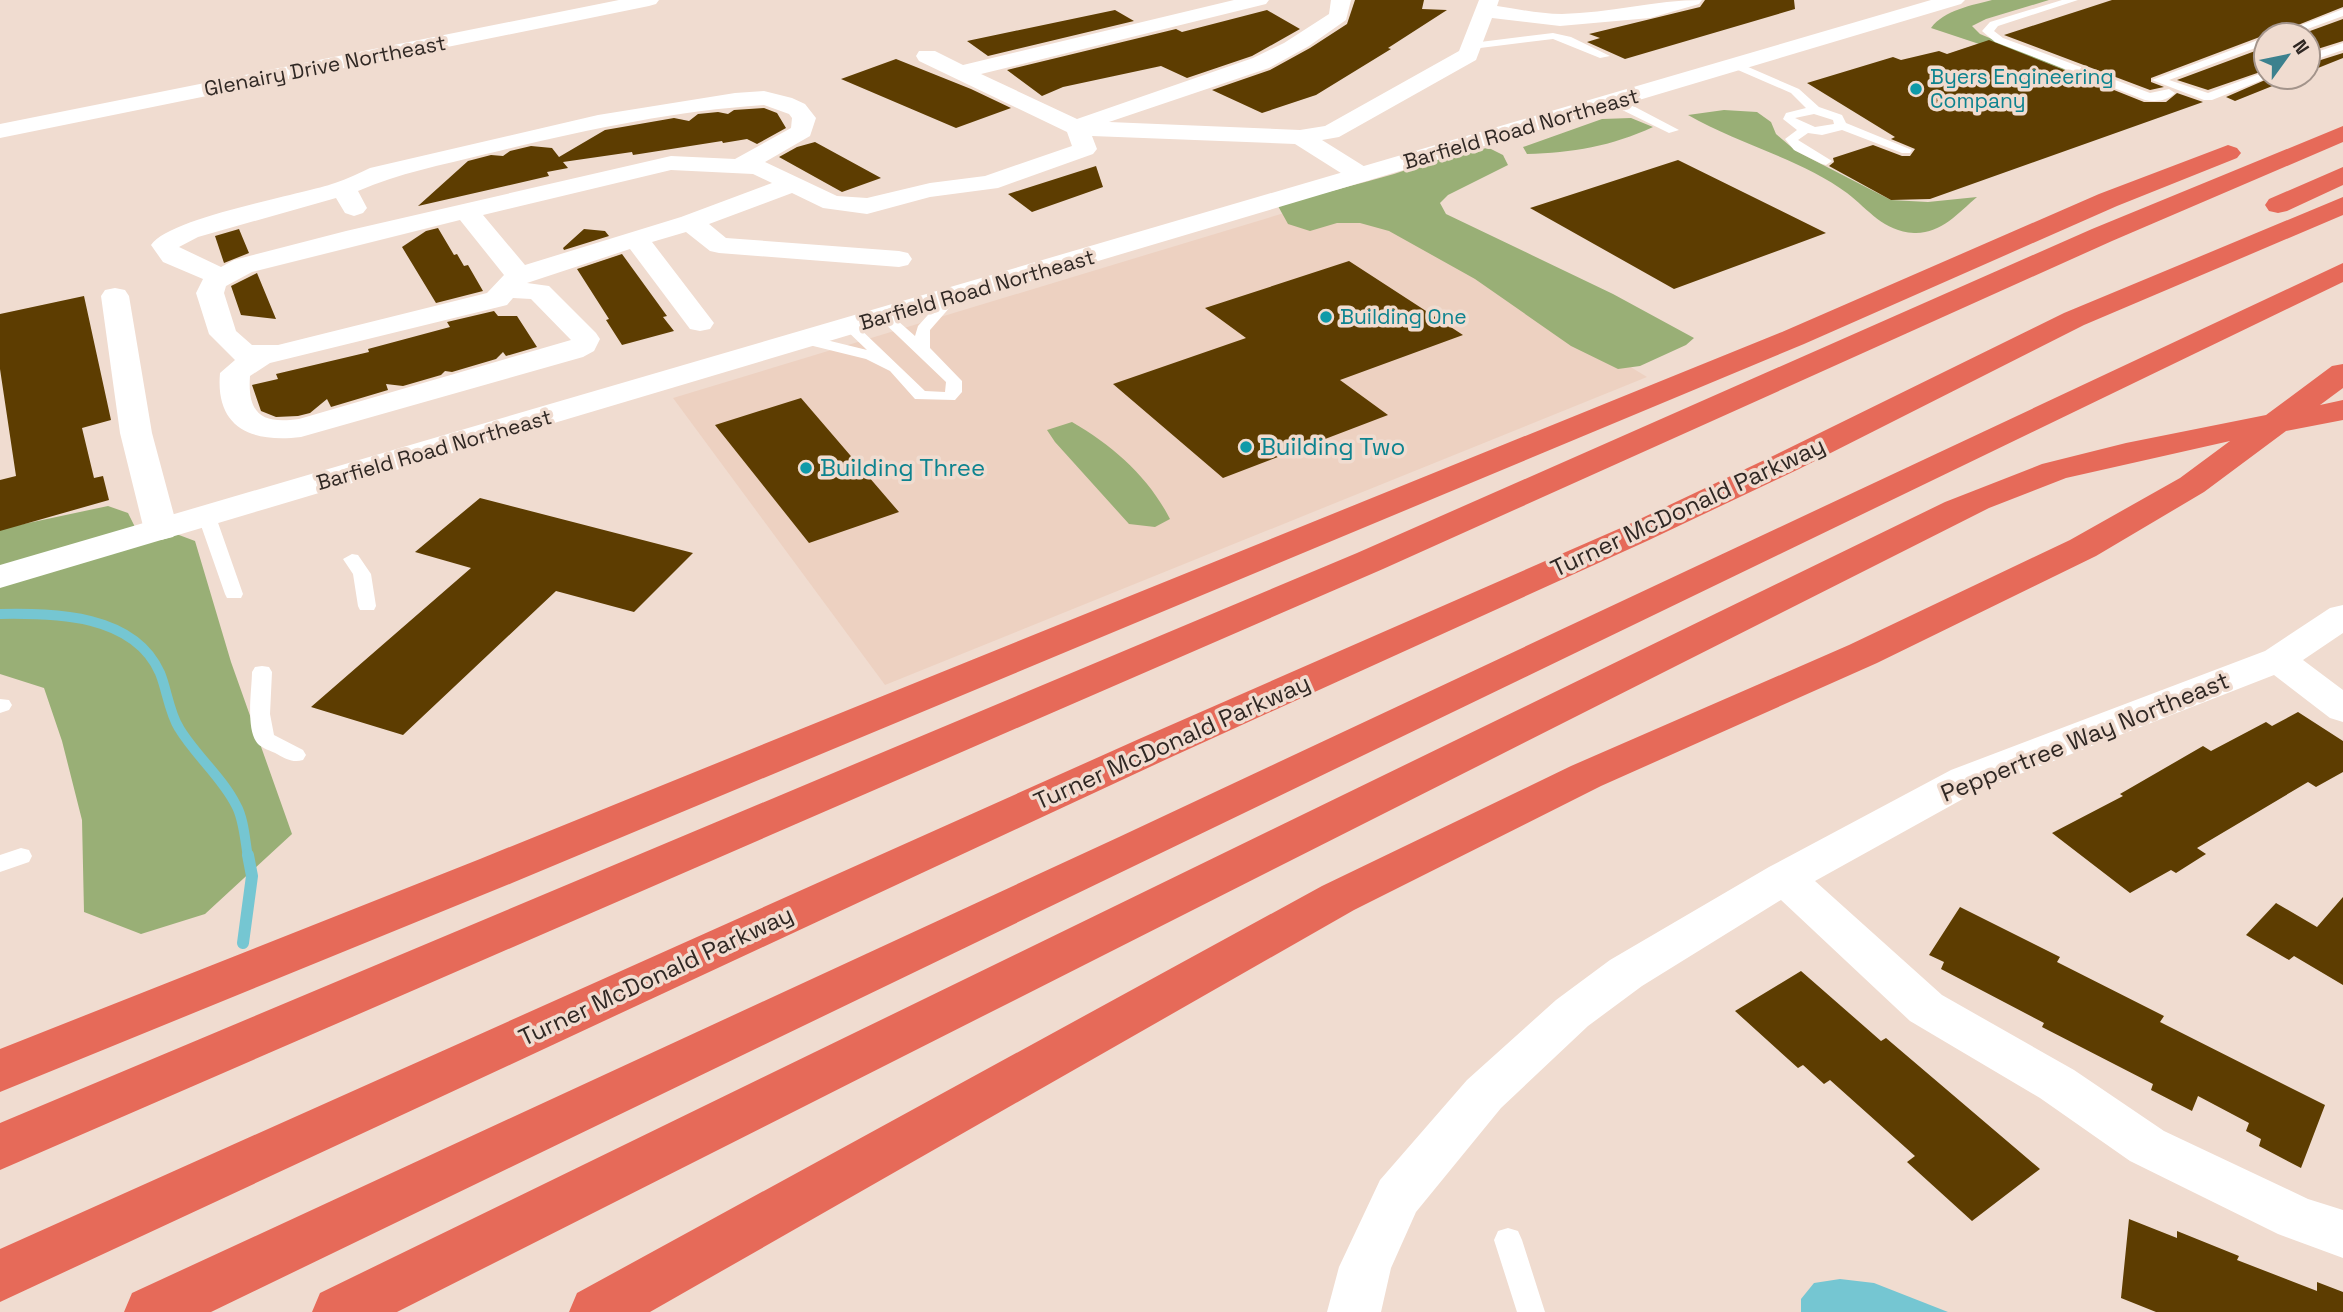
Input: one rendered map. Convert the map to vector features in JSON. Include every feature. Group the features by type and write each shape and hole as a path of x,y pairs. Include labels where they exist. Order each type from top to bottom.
{"highway":[{"path":"0,1071 495,871 1793,338 2108,200 2343,106"},
{"path":"0,1147 1370,561 2304,147 2343,135"},
{"path":"2074,319 2188,248 2343,175"},
{"name":"Turner McDonald Parkway","path":"0,1276 1141,755 1635,534 1787,462 2074,319 2343,205"},
{"path":"152,1312 1134,848 2343,271"},
{"path":"597,1312 1350,891 1586,776 1875,648 2083,548 2192,485 2343,373"},
{"path":"340,1312 1995,493 2052,472 2190,439 2343,410"}],"street":[{"name":"Glenairy Drive Northeast","path":"0,131 649,0"},
{"path":"961,72 1259,0"},
{"path":"1077,128 1115,110 1259,64 1296,46 1339,16 1341,0"},
{"path":"927,56 1077,128 1300,137 1331,132 1468,55 1487,5 1560,20 1650,12 1692,0"},
{"name":"Barfield Road Northeast","path":"0,577 1954,0"},
{"path":"232,272 172,256 164,245 189,232 344,188 379,173 510,141 609,120 744,100 764,99 797,109 804,118 802,131 740,166"},
{"path":"793,184 513,282 497,299 278,354 245,354 223,334 210,293 214,282 232,272 358,236 671,163 758,167 793,184 832,203 867,206 930,190 989,183 1085,149 1077,128"},
{"path":"1331,132 1393,166"},
{"path":"1300,137 1362,176"},
{"path":"344,188 358,236"},
{"path":"263,354 235,373 233,389 240,411 256,425 272,431 301,428 573,351 584,345 586,339 538,292 513,282 466,211"},
{"path":"690,222 719,245 899,259"},
{"path":"635,238 700,323"},
{"path":"115,296 136,433 161,530"},
{"name":"Peppertree Way Northeast","path":"1354,1312 1366,1267 1398,1196 1485,1094 1572,1013 1626,973 1784,878 1965,780 2278,660 2343,616"},
{"path":"2278,660 2343,709"},
{"path":"1784,878 1926,1008 2056,1084 2147,1146 2296,1218 2343,1234"}],"lane":[{"path":"2073,0 1994,24 1987,31 2006,43 2143,94 2158,98 2169,93"},
{"path":"2319,21 2343,12"},
{"path":"1472,46 1553,36 1604,56"},
{"path":"2252,45 2158,80 2208,97 2252,80"},
{"path":"2322,54 2343,46"},
{"path":"1735,65 1795,91 1815,110"},
{"path":"2143,94 2155,88"},
{"path":"1614,101 1674,130"},
{"path":"1841,125 1832,130 1806,129 1793,123 1789,116 1798,111 1815,110 1838,118 1841,125 1906,150"},
{"path":"1806,129 1791,139 1798,147 1826,161"},
{"path":"926,353 922,349 923,329 951,298"},
{"path":"850,327 921,396 955,403 954,380 885,317"},
{"path":"806,340 871,356 895,368"},
{"path":"207,517 234,594"},
{"path":"352,559 362,574 367,606"},
{"path":"262,672 258,720 265,739 296,755"},
{"path":"1508,1240 1531,1312"}],"shaded area":[{"path":"1347,194 1647,377 885,685 673,398"}],"green space":[{"path":"1992,0 2049,0 1986,19 1972,26 1980,34 2064,69 2072,75 1931,28 1951,13"},
{"path":"1724,110 1757,112 1771,122 1776,134 1796,151 1891,200 1928,202 1977,197 1933,230 1914,233 1894,228 1877,219 1830,181 1688,115"},
{"path":"1631,118 1653,127 1607,144 1576,150 1527,154 1523,147 1602,119"},
{"path":"1489,148 1503,155 1508,165 1448,195 1440,203 1446,214 1613,294 1694,338 1686,345 1640,366 1618,369 1571,346 1475,279 1389,231 1360,223 1337,223 1310,231 1288,224 1278,206 1394,174 1453,154"},
{"path":"1072,422 1102,441 1128,463 1151,489 1170,519 1155,527 1129,524 1047,430"},
{"path":"108,506 128,513 135,527 179,535 195,541 231,662 292,834 205,914 141,934 84,912 82,820 62,741 44,688 0,674 0,529"}],"water":[{"path":"1840,1279 1874,1283 1948,1312 1801,1312 1801,1299 1814,1283"}],"building":[{"path":"1355,0 1424,0 1422,9 1447,10 1388,48 1391,49 1316,95 1262,113 1212,90 1270,70 1310,48 1347,24"},
{"path":"1705,0 1794,0 1795,9 1625,59 1587,42 1600,38 1589,34 1700,7"},
{"path":"2112,0 2343,0 2343,7 2308,21 2252,21 2252,40 2151,78 2151,82 2164,87 2150,90 2004,35"},
{"path":"1115,10 1134,21 988,56 967,41"},
{"path":"1267,10 1300,29 1252,56 1187,78 1161,66 1063,87 1042,96 1007,70 1176,29 1182,32"},
{"path":"2343,19 2343,41 2322,48 2322,27"},
{"path":"1989,40 2144,102 2166,102 2177,93 2203,102 1930,199 1891,200 1829,166 1834,162 1833,158 1873,145 1902,156 1910,156 1915,149 1891,139 1895,137 1807,83 1893,57 1901,60 1939,51 1947,54"},
{"path":"2252,52 2252,75 2208,90 2177,80"},
{"path":"2343,53 2343,58 2322,66 2322,60"},
{"path":"896,59 1011,108 956,128 841,79"},
{"path":"2252,86 2252,91 2260,91 2235,101 2226,97"},
{"path":"764,108 777,113 786,128 757,144 747,139 722,141 633,155 632,152 563,162 568,168 547,172 549,176 418,206 468,161 491,155 503,156 510,151 531,146 552,148 559,157 605,130 674,118 689,121 698,114 728,114 734,110"},
{"path":"815,142 881,178 842,192 779,157 797,147"},
{"path":"1678,160 1826,233 1674,289 1530,208"},
{"path":"1096,166 1103,187 1032,212 1008,194"},
{"path":"438,228 454,255 457,254 464,266 468,265 483,291 436,303 402,247 426,231"},
{"path":"239,229 249,253 224,263 215,236"},
{"path":"584,229 605,231 609,236 564,250 563,248"},
{"path":"622,254 667,316 663,317 674,331 622,345 577,269"},
{"path":"1349,261 1463,335 1340,380 1388,415 1223,478 1113,384 1246,338 1205,308"},
{"path":"257,273 276,319 241,315 231,286"},
{"path":"84,296 111,420 82,428 94,478 103,476 109,500 0,531 0,480 16,476 0,369 0,314"},
{"path":"494,311 498,316 517,316 537,347 506,356 503,352 496,359 452,372 445,371 441,375 403,386 386,384 388,390 331,407 327,399 310,413 298,416 276,417 261,411 252,385 278,379 276,374 369,352 368,349 450,327 447,322"},
{"name":"Building Three","path":"801,398 899,512 809,543 715,425"},
{"path":"480,498 693,553 634,612 556,591 403,735 311,707 471,568 415,552"},
{"path":"2298,712 2343,741 2343,772 2316,787 2308,782 2197,848 2206,854 2176,873 2171,870 2130,893 2052,833 2123,796 2120,794 2203,746 2211,751 2266,722 2272,726"},
{"path":"2343,897 2343,985 2294,956 2289,960 2246,935 2276,903 2317,927"},
{"path":"1960,907 2060,957 2057,962 2164,1016 2160,1022 2325,1105 2301,1168 2259,1146 2261,1139 2246,1131 2249,1123 2198,1096 2192,1111 2151,1090 2153,1084 2042,1027 2044,1023 1941,969 1944,962 1929,955"},
{"path":"1801,971 1881,1041 1886,1038 2040,1169 1972,1221 1907,1162 1915,1156 1830,1080 1824,1084 1803,1065 1798,1068 1735,1011"},
{"path":"2129,1219 2177,1238 2177,1231 2239,1256 2237,1260 2317,1291 2317,1282 2343,1292 2343,1312 2156,1312 2121,1298"}],"waterway":[{"path":"0,614 45,614 91,621 132,639 148,653 160,673 179,728 223,785 239,811 248,857"},
{"path":"243,943 252,876 248,855"}],"place":[{"name":"Byers Engineering Company","path":"1916,89"},
{"name":"Building One","path":"1326,317"},
{"name":"Building Two","path":"1246,447"},
{"name":"Building Three","path":"806,468"}]}
